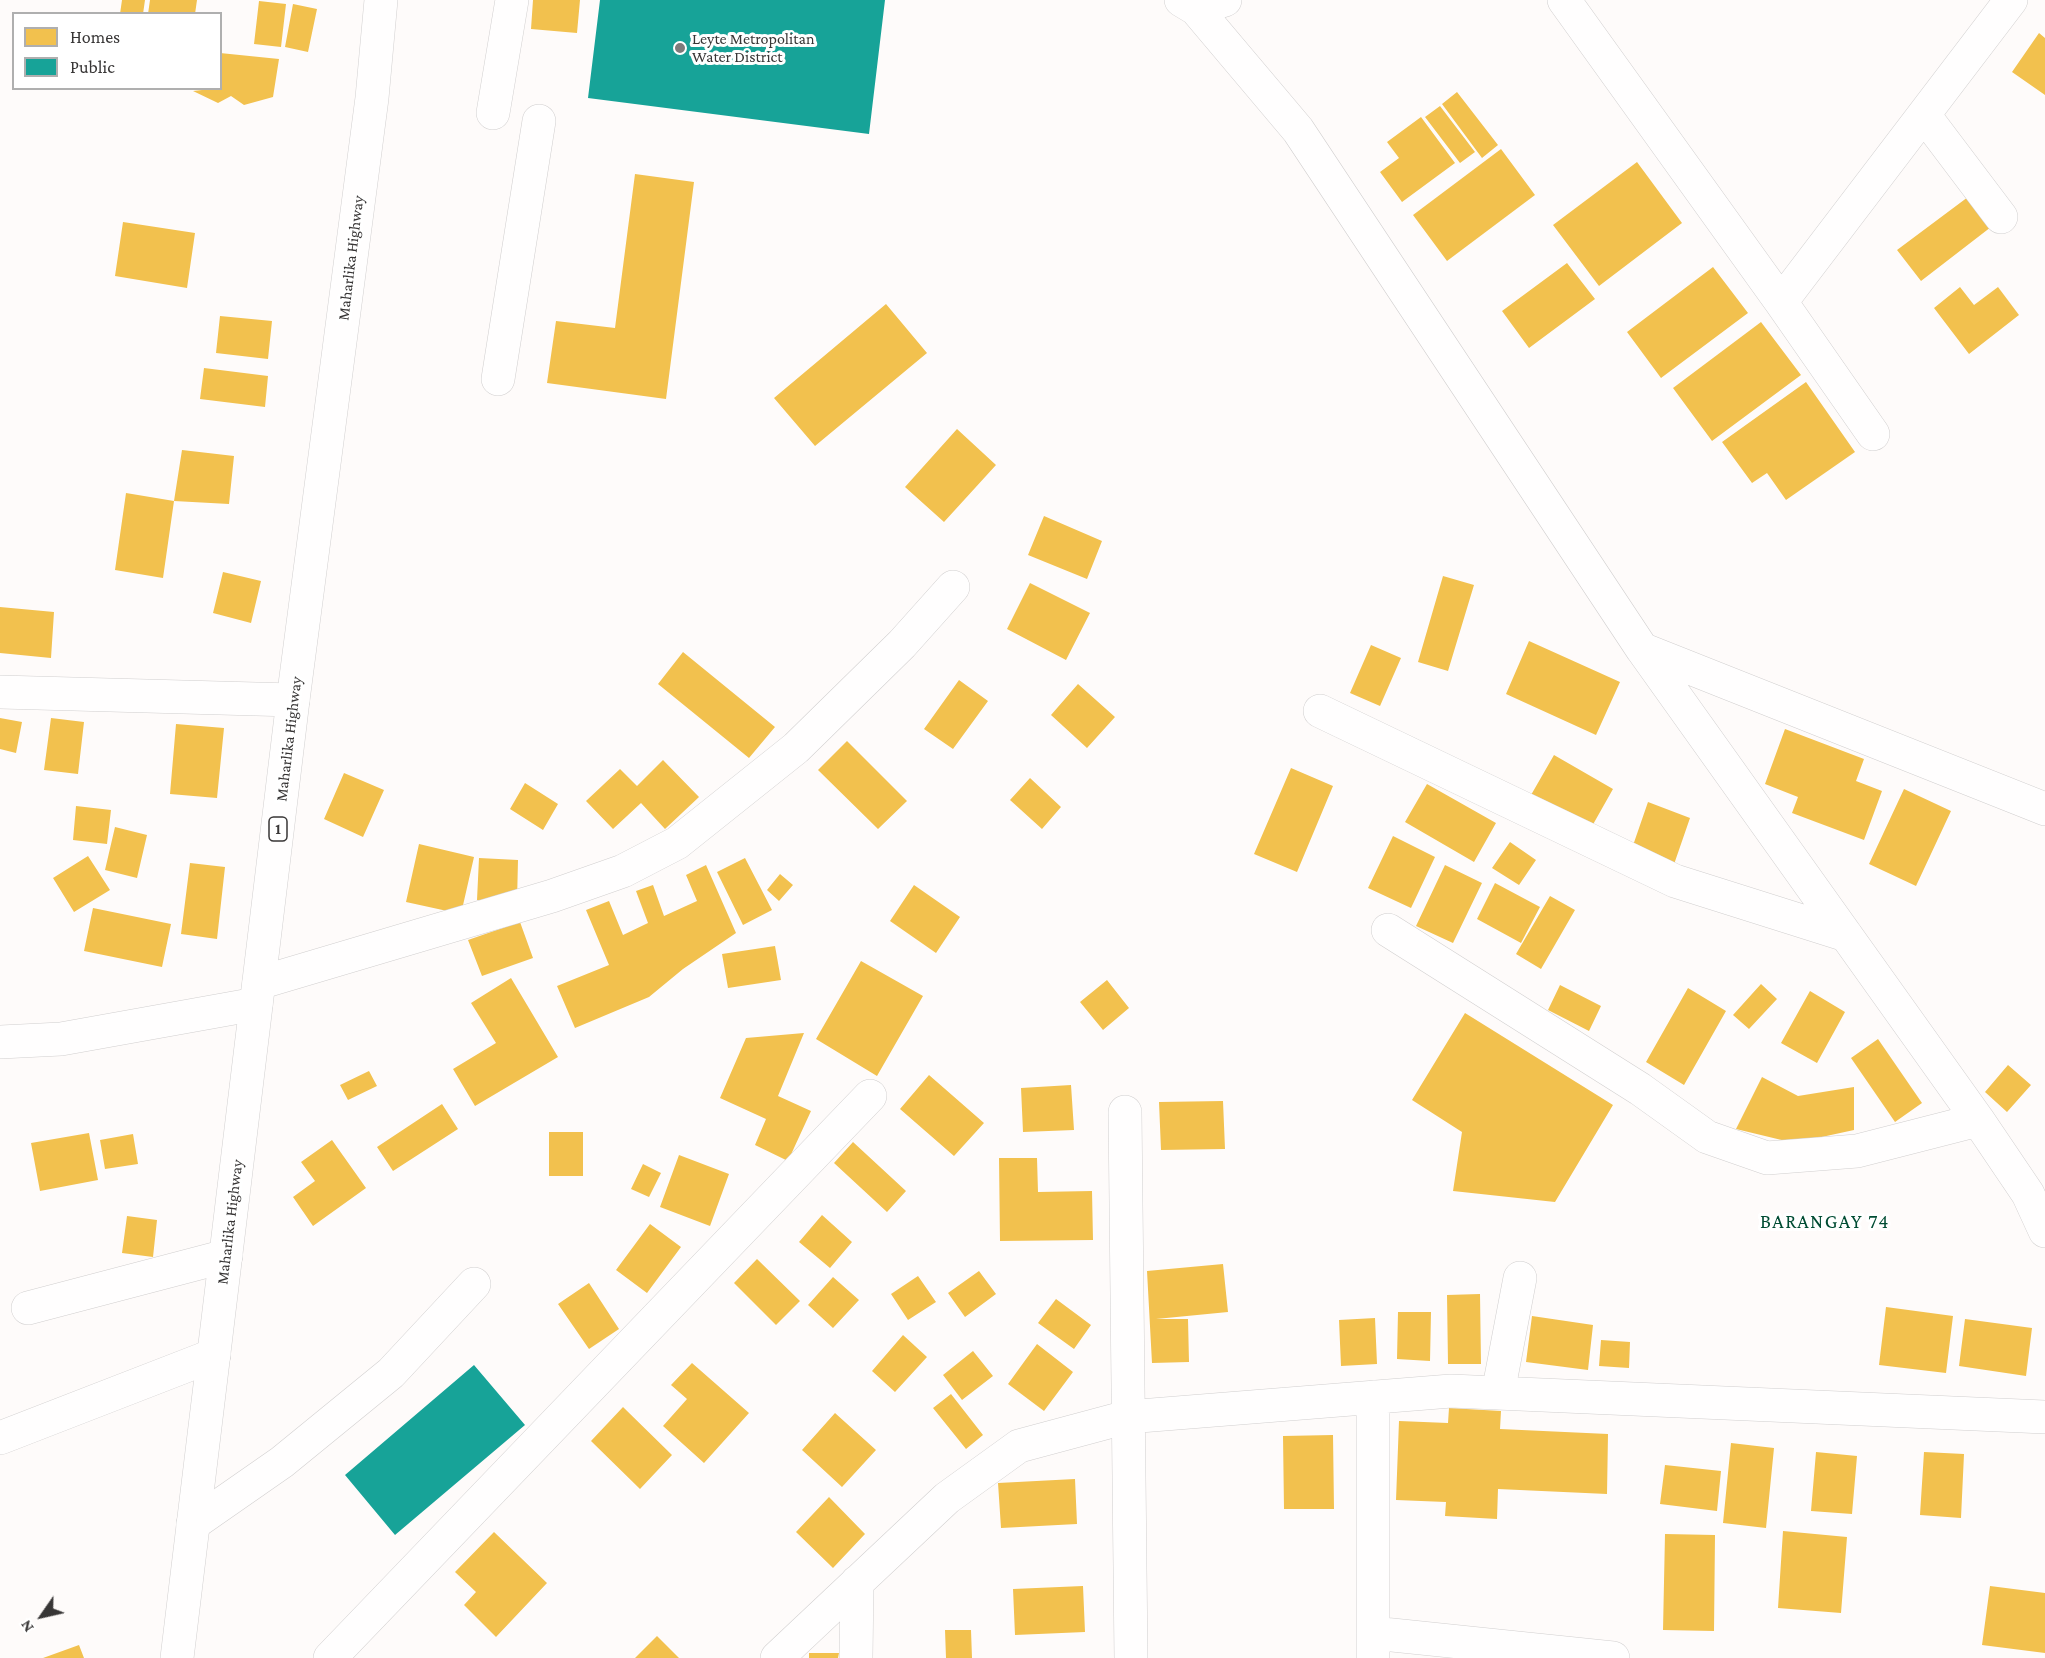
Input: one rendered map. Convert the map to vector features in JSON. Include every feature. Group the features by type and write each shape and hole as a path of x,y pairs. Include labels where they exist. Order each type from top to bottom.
{"street":[{"name":"Maharlika Highway","path":"177,1658 293,700 372,98 381,0"},
{"path":"493,114 512,0"},
{"path":"1564,0 1873,434"},
{"path":"1781,302 2011,0"},
{"path":"1201,3 1298,130 1642,649 1978,1120 2028,1194 2045,1232"},
{"path":"1924,115 2001,217"},
{"path":"498,380 539,121"},
{"path":"0,1042 61,1039 258,994 623,871 677,843 796,748 902,644 952,587"},
{"path":"1642,649 2045,809"},
{"path":"0,692 293,700"},
{"path":"1320,711 1609,852 1675,881 1846,934"},
{"path":"1388,930 1640,1089 1707,1137 1767,1158 1857,1151 1978,1120"},
{"path":"330,1658 870,1096"},
{"path":"1125,1112 1131,1658"},
{"path":"28,1308 226,1256"},
{"path":"1498,1393 1520,1278"},
{"path":"193,1524 282,1462 391,1373 474,1284"},
{"path":"0,1438 214,1355"},
{"path":"777,1658 947,1498 1019,1446 1127,1417 1451,1391 2045,1417"},
{"path":"1372,1397 1373,1645 1613,1658"},
{"path":"856,1658 857,1582"}],"building: Homes":[{"path":"122,0 145,0 143,12 120,12"},
{"path":"150,0 197,0 195,12 148,12"},
{"path":"533,0 580,0 577,33 531,29"},
{"path":"259,1 286,4 281,47 254,44"},
{"path":"293,4 317,9 308,52 285,47"},
{"path":"2039,33 2045,38 2045,95 2012,72"},
{"path":"222,53 279,59 273,97 244,105 231,96 218,103 193,91 222,90"},
{"path":"1457,92 1498,145 1482,158 1442,104"},
{"path":"1440,106 1475,152 1460,163 1425,117"},
{"path":"1421,117 1455,163 1402,202 1380,172 1399,158 1387,142"},
{"path":"1501,149 1535,195 1447,261 1413,215"},
{"path":"1637,162 1682,223 1599,286 1553,225"},
{"path":"635,174 694,182 666,399 547,383 556,321 615,328"},
{"path":"1968,197 1991,227 1921,281 1897,250"},
{"path":"123,222 195,233 187,288 115,276"},
{"path":"1567,263 1595,299 1529,348 1502,311"},
{"path":"1713,267 1748,313 1661,378 1627,332"},
{"path":"1960,287 1974,305 1998,287 2019,315 1969,354 1934,308"},
{"path":"886,304 927,353 815,446 774,398"},
{"path":"220,316 272,321 268,359 216,353"},
{"path":"1761,322 1801,375 1712,441 1673,388"},
{"path":"204,368 268,376 265,407 200,399"},
{"path":"1806,382 1855,452 1786,500 1767,473 1752,483 1722,442"},
{"path":"957,429 996,465 944,522 905,487"},
{"path":"182,450 234,456 229,504 174,501"},
{"path":"126,493 174,501 163,578 115,570"},
{"path":"1044,516 1102,541 1087,579 1028,555"},
{"path":"223,572 261,581 251,623 213,613"},
{"path":"1443,576 1474,585 1448,671 1418,662"},
{"path":"1030,583 1090,613 1066,660 1007,629"},
{"path":"0,607 54,612 51,658 0,653"},
{"path":"1529,641 1620,682 1596,735 1506,694"},
{"path":"1371,645 1401,658 1380,706 1350,693"},
{"path":"683,652 775,727 749,758 658,684"},
{"path":"959,680 988,701 953,749 924,729"},
{"path":"1078,684 1115,717 1087,748 1051,715"},
{"path":"0,718 22,722 16,753 0,749"},
{"path":"51,718 84,722 78,774 44,770"},
{"path":"176,724 224,728 217,798 170,794"},
{"path":"1785,729 1864,759 1856,781 1882,791 1864,840 1792,813 1798,797 1765,784"},
{"path":"847,741 907,801 878,829 818,770"},
{"path":"1554,755 1613,789 1591,828 1531,795"},
{"path":"663,760 699,797 665,829 641,803 613,829 586,801 620,769 637,786"},
{"path":"1291,768 1333,786 1297,872 1254,854"},
{"path":"344,773 384,790 363,837 324,819"},
{"path":"1030,778 1061,807 1042,829 1010,800"},
{"path":"525,783 558,804 543,830 510,809"},
{"path":"1427,784 1496,823 1474,862 1405,822"},
{"path":"1904,789 1951,811 1916,886 1869,864"},
{"path":"1648,802 1690,818 1671,873 1629,857"},
{"path":"76,806 111,810 107,844 73,840"},
{"path":"115,827 147,835 137,878 105,870"},
{"path":"1393,836 1435,857 1411,908 1368,888"},
{"path":"1510,842 1536,860 1519,885 1492,868"},
{"path":"419,844 474,857 461,914 406,902"},
{"path":"88,856 110,890 74,912 53,878"},
{"path":"479,858 518,860 517,902 477,900"},
{"path":"745,858 772,910 743,925 717,872"},
{"path":"190,863 225,867 217,939 181,934"},
{"path":"706,865 736,933 683,969 649,997 575,1028 557,986 609,965 586,910 609,901 623,935 648,923 636,891 653,885 664,916 697,901 686,875"},
{"path":"1445,865 1482,883 1453,943 1416,926"},
{"path":"780,874 793,885 779,901 767,890"},
{"path":"1495,883 1540,907 1521,943 1477,919"},
{"path":"914,885 960,917 936,953 890,921"},
{"path":"1550,896 1575,910 1541,969 1516,954"},
{"path":"93,908 171,924 162,967 84,951"},
{"path":"520,922 533,958 482,976 468,940"},
{"path":"775,946 781,980 728,988 722,954"},
{"path":"861,961 923,996 877,1076 816,1039"},
{"path":"511,978 558,1057 475,1106 453,1069 496,1043 471,1003"},
{"path":"1107,980 1129,1008 1103,1030 1080,1002"},
{"path":"1761,984 1777,999 1749,1029 1733,1015"},
{"path":"1560,985 1601,1006 1589,1031 1548,1010"},
{"path":"1688,988 1726,1011 1684,1085 1646,1062"},
{"path":"1810,991 1845,1012 1817,1063 1781,1043"},
{"path":"1465,1013 1613,1105 1555,1202 1453,1191 1462,1132 1412,1100"},
{"path":"804,1033 778,1096 811,1111 788,1161 755,1145 766,1119 720,1098 746,1038"},
{"path":"1878,1039 1922,1103 1895,1122 1851,1058"},
{"path":"2008,1065 2031,1085 2007,1112 1985,1092"},
{"path":"369,1071 377,1086 348,1100 340,1085"},
{"path":"929,1075 984,1123 954,1156 900,1109"},
{"path":"1762,1077 1798,1096 1854,1087 1854,1130 1794,1143 1736,1129"},
{"path":"1071,1085 1074,1130 1023,1132 1021,1088"},
{"path":"1223,1101 1225,1149 1161,1150 1159,1102"},
{"path":"442,1104 458,1129 393,1171 377,1147"},
{"path":"549,1132 583,1132 583,1176 549,1176"},
{"path":"89,1133 98,1180 40,1191 31,1143"},
{"path":"133,1134 138,1164 105,1169 100,1140"},
{"path":"332,1140 366,1188 313,1226 293,1197 315,1181 301,1162"},
{"path":"853,1142 906,1191 887,1212 834,1163"},
{"path":"679,1155 729,1174 710,1226 660,1207"},
{"path":"999,1158 1037,1158 1038,1192 1092,1191 1093,1240 1000,1241"},
{"path":"643,1164 661,1173 649,1197 631,1189"},
{"path":"822,1215 852,1242 830,1268 799,1242"},
{"path":"127,1216 157,1220 153,1257 122,1253"},
{"path":"650,1224 681,1247 647,1293 616,1270"},
{"path":"757,1259 800,1301 776,1325 734,1283"},
{"path":"1223,1264 1228,1312 1156,1319 1188,1319 1189,1362 1152,1363 1147,1271"},
{"path":"979,1271 996,1294 965,1317 948,1293"},
{"path":"918,1276 936,1302 908,1320 891,1294"},
{"path":"833,1277 859,1300 833,1328 808,1305"},
{"path":"589,1283 619,1329 589,1349 558,1304"},
{"path":"1480,1294 1481,1364 1448,1364 1447,1295"},
{"path":"1056,1299 1091,1325 1074,1349 1038,1323"},
{"path":"1886,1307 1953,1316 1946,1373 1879,1365"},
{"path":"1398,1312 1431,1312 1430,1361 1397,1359"},
{"path":"1532,1316 1593,1325 1588,1370 1526,1362"},
{"path":"1375,1318 1377,1364 1341,1366 1339,1320"},
{"path":"1965,1319 2032,1328 2026,1376 1959,1366"},
{"path":"903,1335 927,1357 895,1392 872,1371"},
{"path":"1601,1340 1630,1342 1629,1368 1599,1366"},
{"path":"1037,1344 1073,1372 1044,1411 1008,1384"},
{"path":"973,1351 993,1376 962,1400 943,1375"},
{"path":"692,1363 749,1413 704,1463 663,1426 687,1399 671,1385"},
{"path":"951,1394 983,1435 966,1449 933,1408"},
{"path":"623,1407 672,1455 640,1489 591,1441"},
{"path":"1449,1408 1501,1411 1500,1429 1608,1434 1607,1494 1498,1489 1497,1519 1445,1516 1446,1502 1396,1500 1399,1421 1448,1423"},
{"path":"835,1413 876,1450 842,1487 802,1450"},
{"path":"1333,1435 1334,1509 1284,1509 1283,1436"},
{"path":"1731,1443 1774,1448 1766,1528 1723,1523"},
{"path":"1816,1452 1857,1456 1852,1514 1811,1511"},
{"path":"1924,1452 1964,1454 1961,1518 1920,1515"},
{"path":"1665,1465 1721,1471 1717,1511 1660,1504"},
{"path":"1075,1479 1077,1524 1001,1528 998,1483"},
{"path":"829,1497 865,1534 833,1568 796,1532"},
{"path":"1783,1531 1847,1537 1841,1613 1778,1608"},
{"path":"494,1532 547,1583 496,1637 464,1605 476,1592 455,1572"},
{"path":"1665,1534 1715,1535 1714,1631 1663,1630"},
{"path":"1083,1586 1085,1632 1015,1635 1013,1589"},
{"path":"1990,1586 2045,1593 2045,1653 1982,1645"},
{"path":"945,1630 971,1630 972,1658 946,1658"},
{"path":"657,1636 679,1658 635,1658"},
{"path":"79,1645 84,1658 43,1658"},
{"path":"809,1653 839,1653 838,1658 809,1658"}],"building: Public":[{"path":"600,0 885,0 869,134 588,98"},
{"path":"474,1365 525,1425 395,1535 345,1475"}],"place":[{"name":"Leyte Metropolitan Water District","path":"680,48"}],"district":[{"name":"BARANGAY 74","path":"1825,1222"}]}
